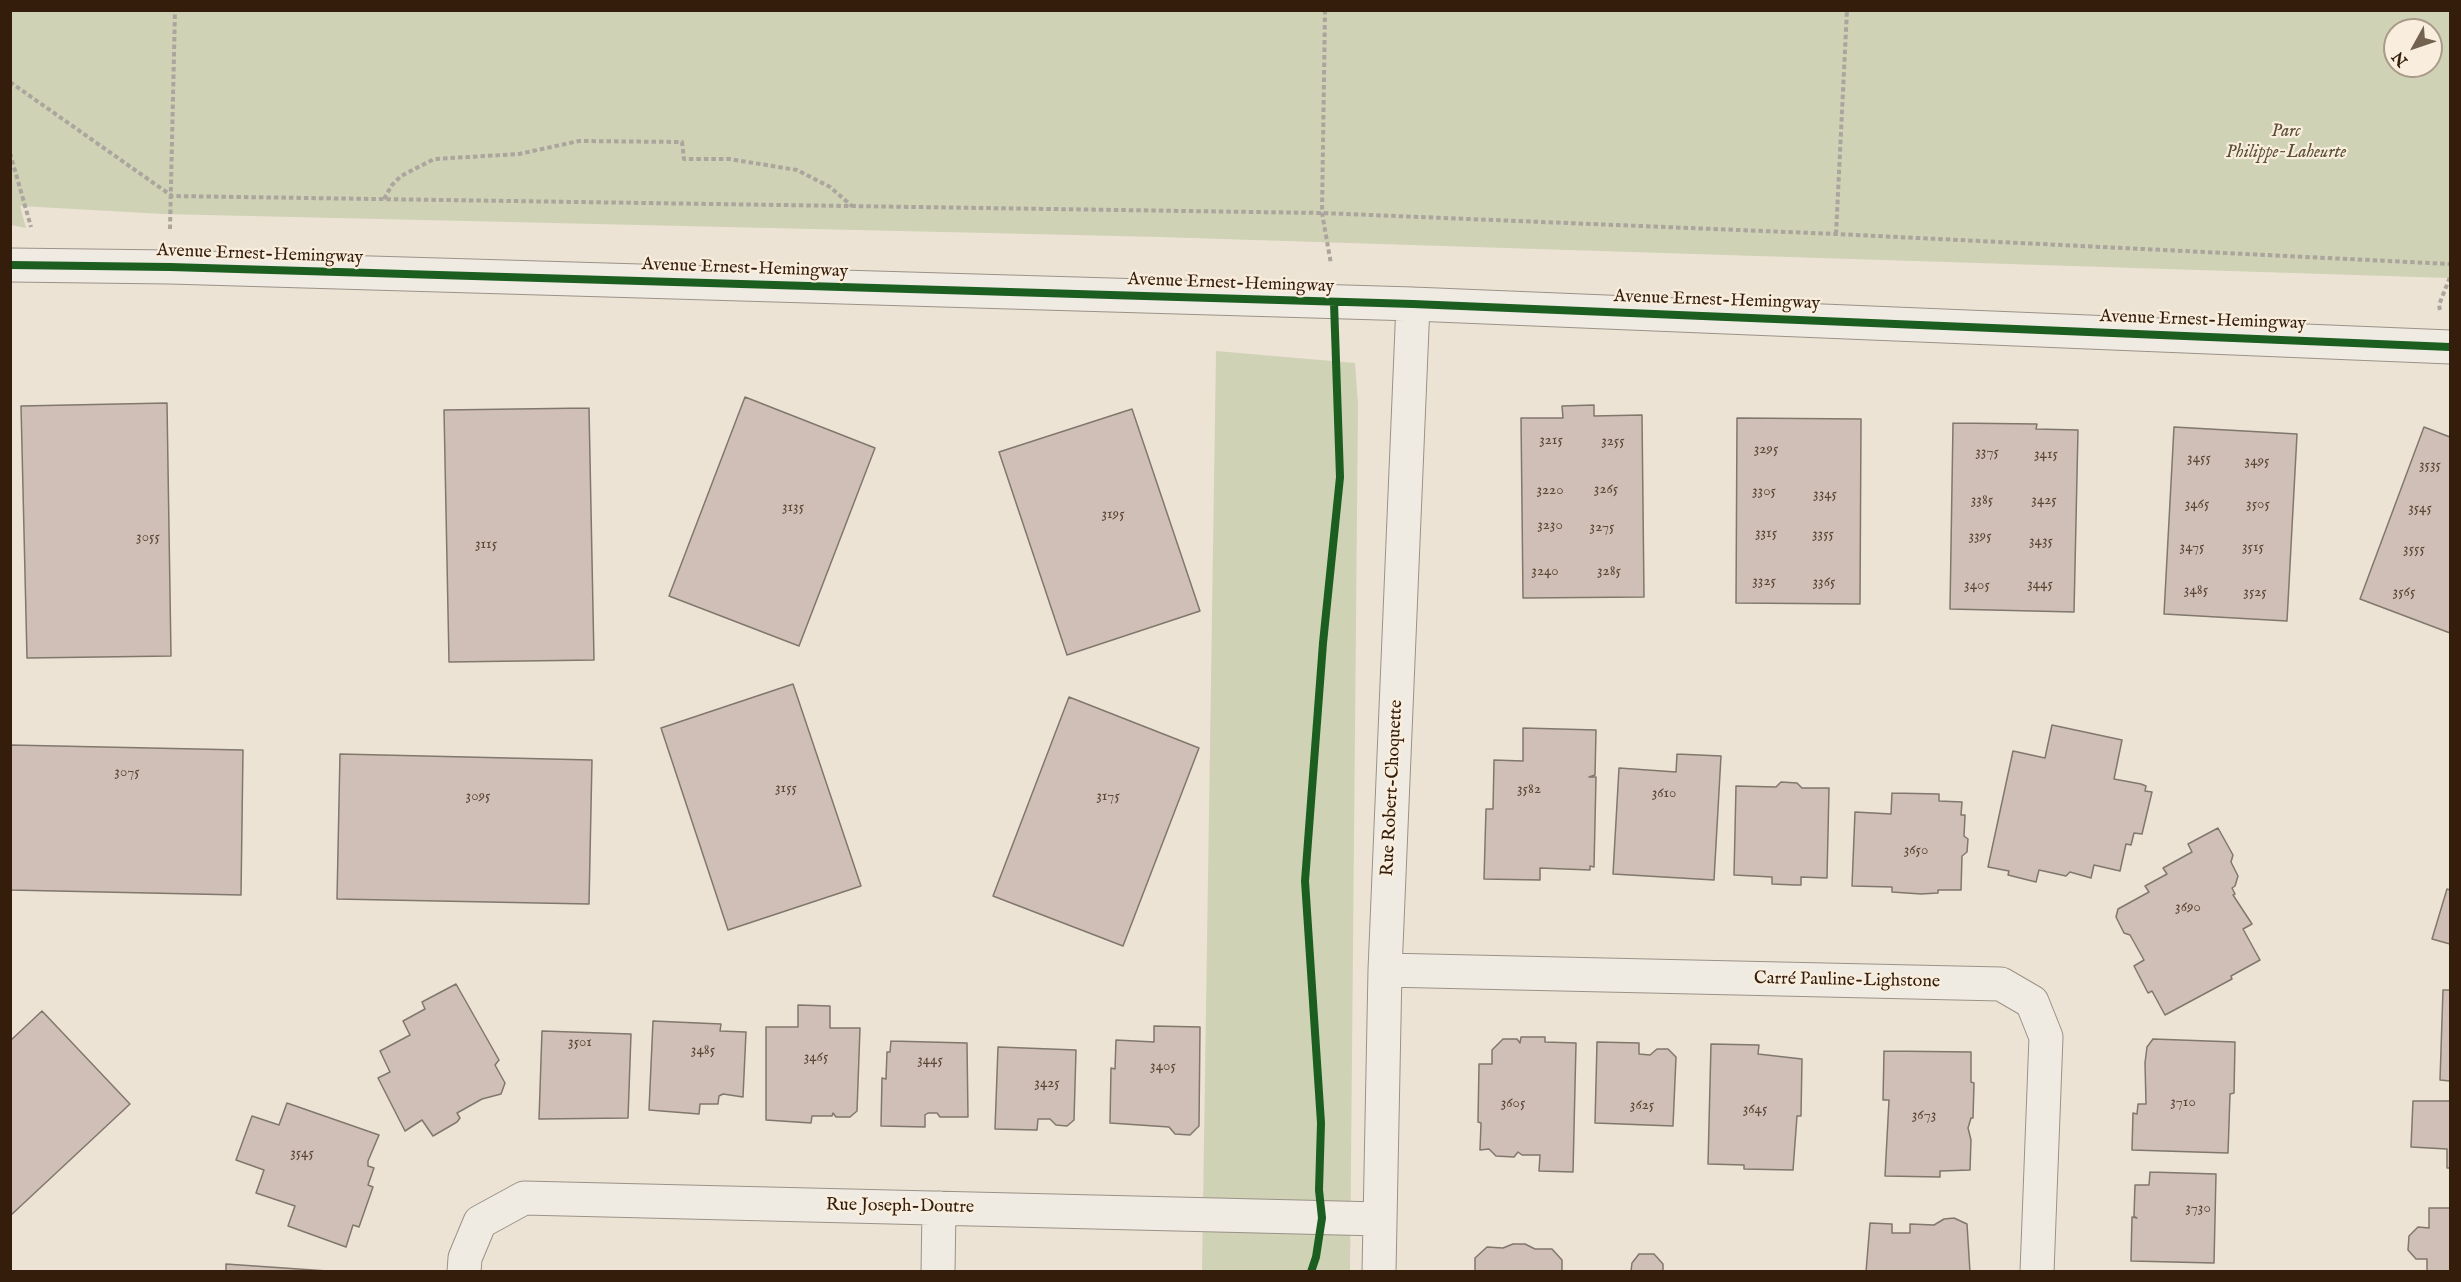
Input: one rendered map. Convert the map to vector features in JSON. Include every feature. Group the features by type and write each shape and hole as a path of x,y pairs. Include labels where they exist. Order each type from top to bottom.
{"street":[{"name":"Avenue Ernest-Hemingway","path":"24,266 170,267 1413,304 2451,346"},
{"name":"Rue Robert-Choquette","path":"1379,1272 1385,970 1413,304"},
{"name":"Carré Pauline-Lighstone","path":"1385,970 2001,984 2032,1002 2046,1037 2037,1272"},
{"name":"Rue Joseph-Doutre","path":"464,1272 465,1258 480,1222 524,1198 1380,1219"},
{"path":"938,1272 939,1208"}],"path":[{"path":"170,267 175,10"},
{"path":"1325,10 1322,213 1333,273"},
{"path":"1836,234 1847,10"},
{"path":"10,82 172,196 1322,213 1836,234 2451,264"},
{"path":"384,199 392,185 401,176 434,159 519,154 579,141 682,142 684,159 729,159 797,170 830,187 852,206"},
{"path":"10,153 33,235 24,266"}],"green space":[{"name":"Parc Philippe-Laheurte","path":"10,11 2450,11 2450,278 1160,237 163,214 20,206 26,228 11,225"},
{"path":"1216,351 1355,363 1358,404 1350,1271 1202,1272"}],"building":[{"path":"745,397 875,448 799,646 669,596"},
{"path":"167,403 171,656 27,658 21,406"},
{"path":"1594,405 1594,416 1642,415 1644,597 1523,598 1521,418 1563,418 1562,406"},
{"path":"589,408 594,660 449,662 444,410"},
{"path":"1132,409 1200,611 1067,655 999,452"},
{"path":"1737,418 1861,419 1860,604 1736,603"},
{"path":"1953,423 2037,424 2036,429 2078,430 2074,612 1950,609"},
{"path":"2174,427 2297,434 2287,621 2164,614"},
{"path":"2424,427 2450,437 2450,633 2360,599"},
{"path":"793,684 861,886 728,930 661,728"},
{"path":"1069,697 1199,748 1123,946 993,896"},
{"path":"2052,725 2122,740 2114,779 2141,784 2146,786 2145,791 2152,792 2142,834 2134,833 2131,845 2126,844 2120,871 2094,865 2091,878 2070,872 2066,876 2039,870 2036,882 2008,875 2009,871 1988,867 2013,751 2045,758"},
{"path":"1523,728 1596,730 1595,775 1589,777 1596,777 1594,867 1590,866 1590,870 1540,868 1540,880 1484,879 1486,809 1493,809 1494,760 1523,761"},
{"path":"10,745 243,750 241,895 10,890"},
{"path":"340,754 592,760 589,904 337,899"},
{"path":"1677,754 1721,756 1714,880 1613,874 1619,768 1676,772"},
{"path":"1781,782 1797,783 1802,788 1829,788 1827,878 1801,877 1801,885 1795,885 1772,884 1772,877 1734,875 1736,786 1776,787"},
{"path":"1892,793 1939,794 1939,801 1962,802 1961,815 1965,815 1964,836 1968,839 1967,852 1962,856 1961,890 1938,890 1938,893 1921,894 1892,892 1892,887 1852,886 1855,812 1891,814"},
{"path":"2218,828 2233,855 2231,862 2238,876 2232,888 2235,894 2233,895 2252,924 2243,929 2260,960 2231,976 2232,979 2165,1015 2152,991 2148,993 2134,966 2144,960 2130,935 2124,933 2116,917 2118,909 2149,892 2145,886 2167,874 2163,868 2192,852 2188,844"},
{"path":"2447,889 2450,890 2450,944 2432,939"},
{"path":"456,984 499,1060 495,1065 505,1083 501,1094 482,1099 457,1113 460,1118 457,1122 433,1136 422,1120 405,1131 378,1078 390,1072 380,1051 410,1035 403,1021 425,1009 422,1002"},
{"path":"2443,990 2450,990 2450,1081 2440,1080"},
{"path":"798,1005 830,1006 830,1028 860,1028 857,1111 850,1117 836,1117 833,1113 832,1116 812,1116 811,1123 766,1120 766,1027 798,1027"},
{"path":"42,1011 130,1104 10,1216 10,1041"},
{"path":"653,1021 721,1024 720,1031 746,1032 743,1097 723,1094 719,1096 718,1104 700,1104 699,1114 649,1110"},
{"path":"1154,1026 1200,1027 1199,1126 1190,1135 1175,1134 1169,1127 1110,1123 1111,1068 1115,1069 1116,1040 1154,1042"},
{"path":"542,1031 631,1034 628,1118 539,1119"},
{"path":"1521,1037 1545,1037 1545,1042 1576,1043 1573,1172 1539,1171 1540,1155 1522,1155 1518,1152 1514,1157 1496,1156 1489,1149 1480,1150 1479,1064 1492,1064 1492,1050 1503,1039 1517,1039 1520,1043"},
{"path":"2153,1039 2235,1042 2234,1093 2230,1094 2228,1153 2132,1150 2133,1113 2137,1114 2138,1104 2146,1104 2145,1063 2147,1047"},
{"path":"891,1041 967,1043 968,1117 940,1117 937,1113 928,1113 925,1115 925,1127 881,1126 882,1078 886,1079 887,1052 890,1052"},
{"path":"1597,1042 1639,1043 1639,1054 1650,1055 1657,1049 1668,1049 1676,1057 1673,1126 1595,1123"},
{"path":"1711,1044 1759,1045 1758,1054 1802,1059 1801,1116 1797,1116 1793,1170 1744,1169 1744,1165 1708,1164"},
{"path":"998,1047 1076,1050 1074,1120 1067,1126 1056,1125 1050,1119 1038,1119 1037,1130 995,1129"},
{"path":"1884,1051 1971,1052 1971,1082 1974,1083 1973,1118 1968,1128 1971,1140 1970,1170 1940,1171 1940,1177 1885,1176 1889,1100 1883,1100"},
{"path":"2413,1101 2450,1101 2450,1168 2447,1168 2447,1149 2411,1147"},
{"path":"287,1103 379,1135 368,1161 368,1166 374,1168 368,1185 373,1187 359,1227 353,1225 346,1247 288,1226 295,1206 256,1193 264,1170 236,1160 252,1116 279,1125"},
{"path":"2150,1172 2216,1174 2214,1263 2131,1261 2132,1217 2137,1218 2134,1216 2135,1185 2149,1185"},
{"path":"2429,1208 2450,1208 2450,1272 2427,1272 2427,1259 2416,1259 2408,1250 2409,1236 2418,1227 2429,1228"},
{"path":"1954,1218 1967,1224 1970,1272 1866,1272 1870,1223 1892,1224 1892,1233 1910,1233 1910,1224 1934,1225 1944,1219"},
{"path":"1513,1244 1525,1244 1535,1249 1552,1249 1562,1260 1562,1272 1475,1272 1475,1258 1487,1247 1503,1248"},
{"path":"1639,1254 1654,1254 1663,1264 1663,1272 1599,1272 1631,1271 1632,1263"},
{"path":"226,1264 342,1272 226,1272"}],"cycle path":[{"path":"10,265 170,267 1413,304 2450,347"},
{"path":"1311,1272 1316,1257 1322,1218 1319,1190 1321,1123 1305,881 1323,643 1340,477 1334,303"}]}
